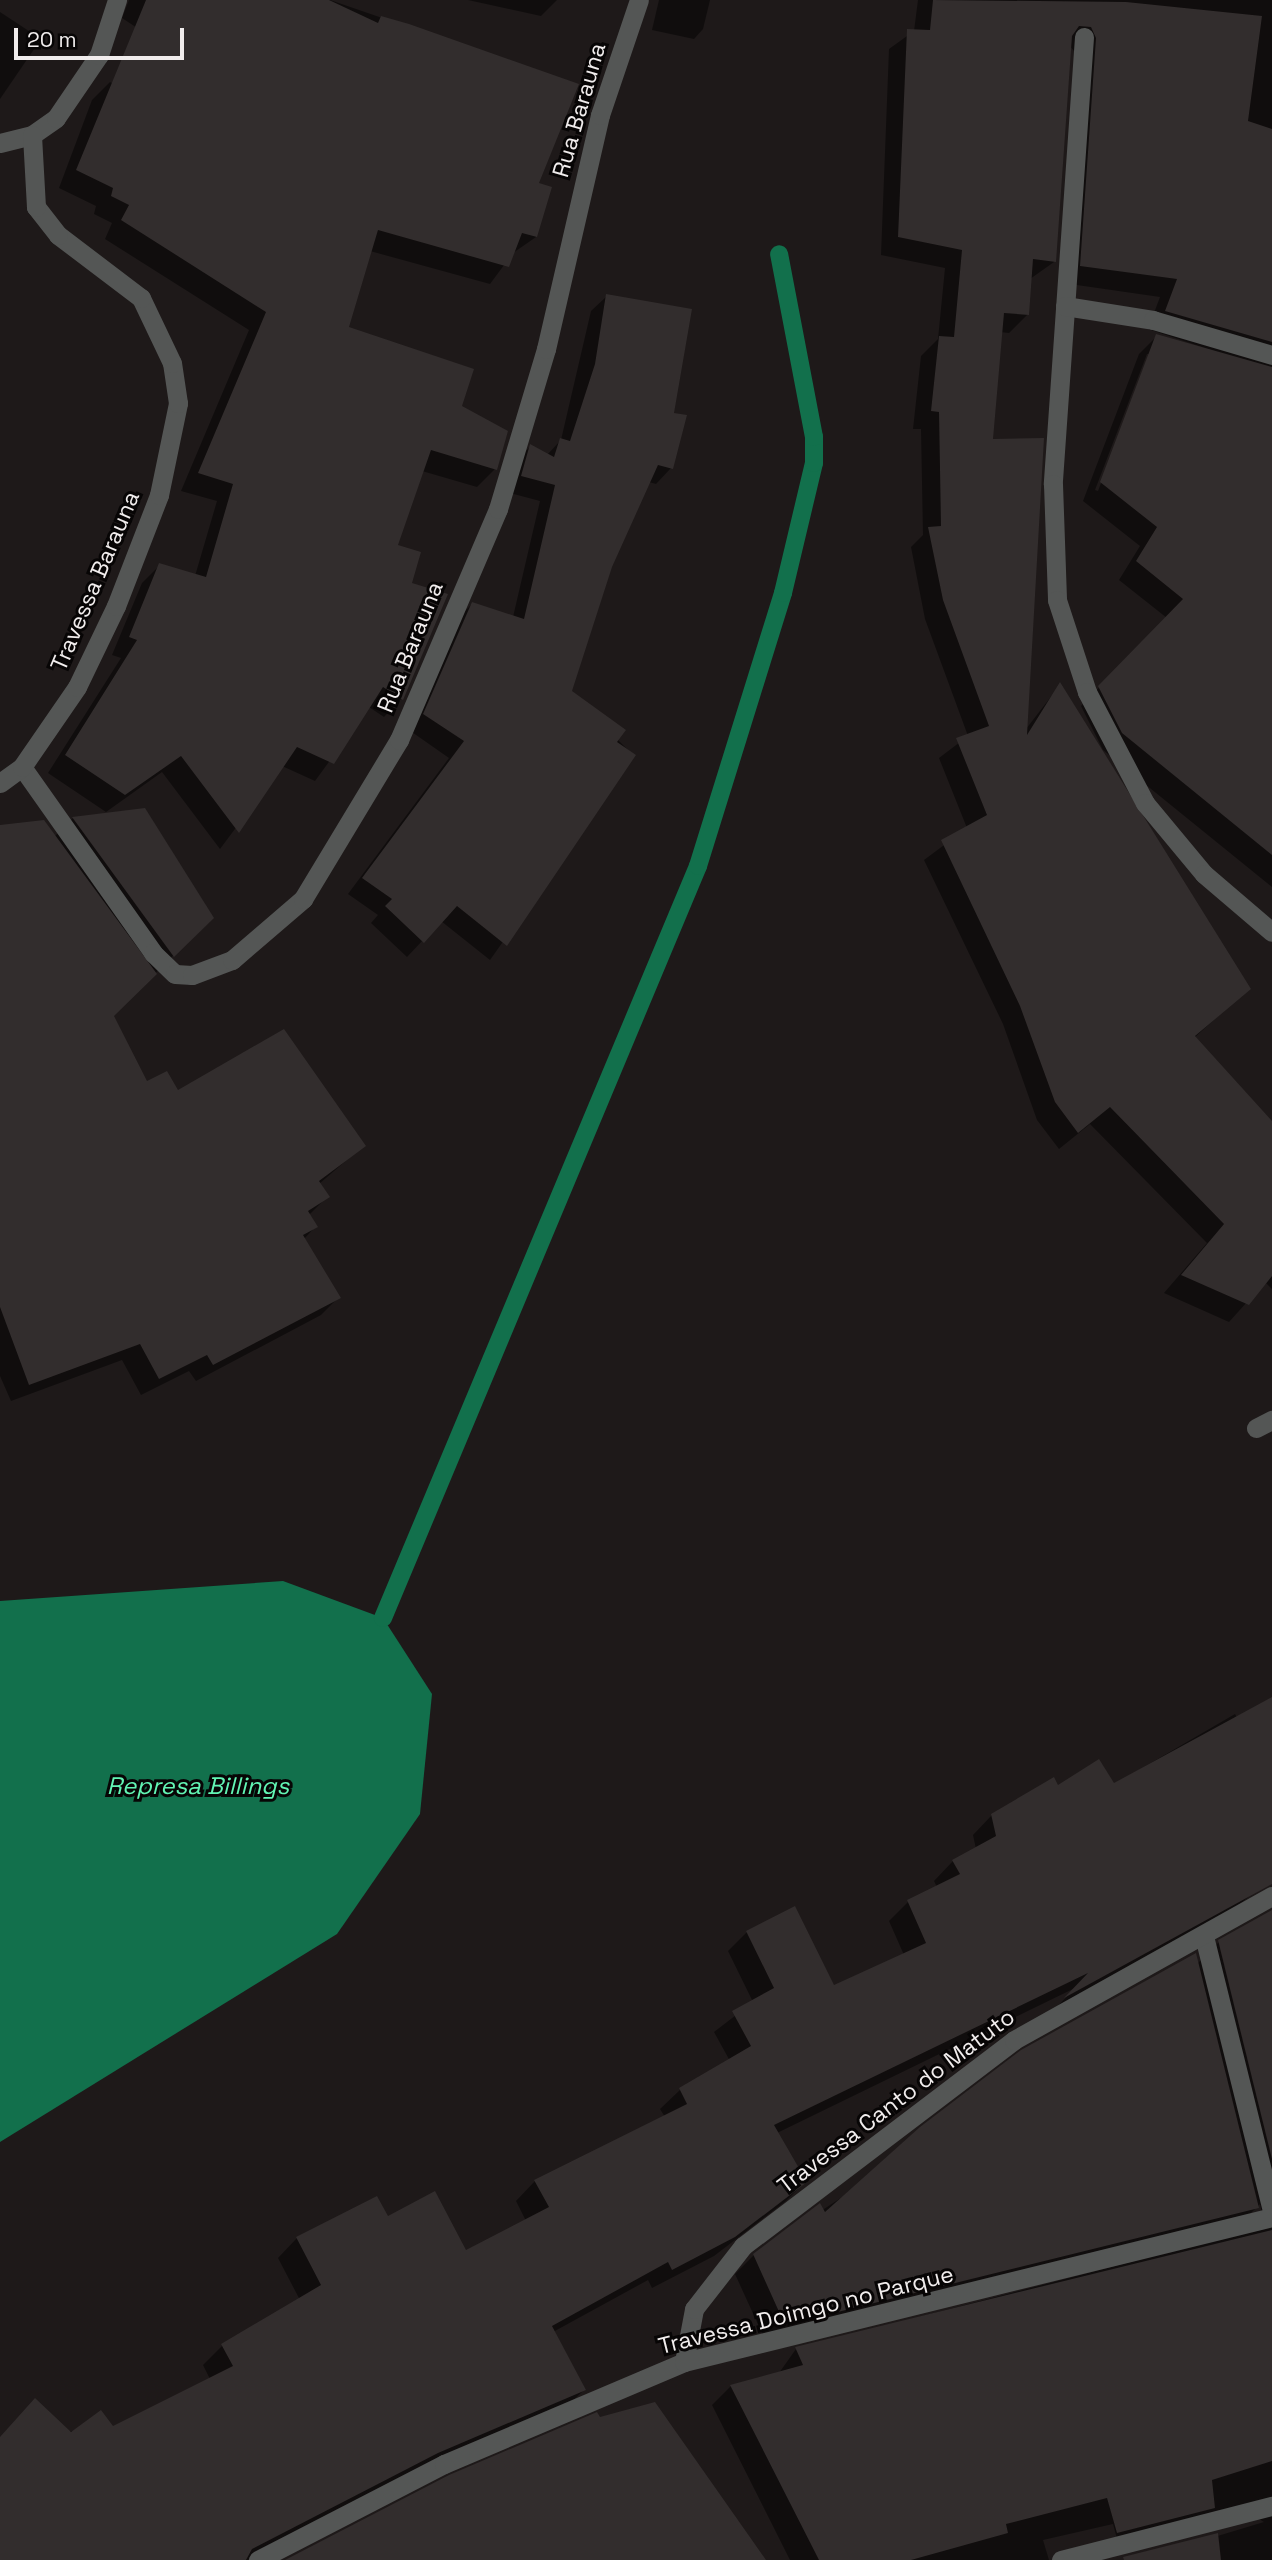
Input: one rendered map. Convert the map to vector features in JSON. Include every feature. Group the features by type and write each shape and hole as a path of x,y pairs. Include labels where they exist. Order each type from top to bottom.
{"street":[{"path":"0,144 32,135 56,118 81,86 117,0"},
{"name":"Rua Barauna","path":"22,767 153,953 175,974 192,975 232,960 303,899 399,740 498,509 546,349 600,115 639,0"},
{"path":"1084,37 1053,484 1058,600 1069,640 1102,726 1145,803 1204,874 1272,932"},
{"name":"Travessa Barauna","path":"0,783 22,767 77,687 116,606 159,495 178,403 172,363 141,298 58,234 36,208 32,135"},
{"path":"1065,306 1153,320 1272,355"},
{"name":"Travessa Canto do Matuto","path":"684,2361 694,2309 743,2246 1014,2040 1272,1896"},
{"path":"1204,1936 1272,2210"},
{"name":"Travessa Doimgo no Parque","path":"258,2560 444,2464 684,2361 1272,2217"},
{"path":"1061,2560 1272,2505"}],"water":[{"name":"Represa Billings","path":"283,1581 383,1618 432,1694 420,1814 337,1934 0,2142 0,1601"}],"building":[{"path":"146,0 329,0 378,23 381,16 409,24 579,84 539,183 552,187 537,237 522,233 509,267 378,230 349,327 474,369 462,406 508,431 497,470 431,450 398,545 421,552 412,583 448,594 403,700 383,687 334,764 297,747 239,833 181,756 125,795 65,755 137,640 129,637 159,563 206,577 233,484 198,473 266,312 121,220 129,205 111,196 113,188 76,170"},
{"path":"933,0 1126,2 1262,16 1248,121 1272,129 1272,342 1165,311 1177,279 1080,266 1096,38 1091,27 1079,26 1072,36 1056,262 1033,259 1029,315 1004,313 993,439 1044,438 1027,735 1060,682 1251,989 1195,1036 1272,1121 1272,1276 1249,1305 1181,1275 1224,1224 1110,1107 1078,1133 1055,1102 1020,1006 941,840 987,815 956,738 989,726 943,600 928,527 941,526 939,412 931,411 939,336 954,337 962,250 898,237 907,29 930,30"},
{"path":"606,294 692,309 674,413 687,415 673,469 658,465 612,567 572,691 626,730 617,742 636,755 507,946 457,906 424,943 385,906 392,899 362,878 464,741 423,714 472,602 524,619 555,485 521,476 530,444 554,457 560,438 570,441 595,364"},
{"path":"1156,334 1272,367 1272,855 1122,733 1098,686 1183,599 1136,561 1157,527 1100,482"},
{"path":"145,808 214,918 174,957 72,817"},
{"path":"44,820 157,974 114,1016 147,1081 167,1071 178,1090 284,1029 366,1146 319,1181 330,1197 308,1211 318,1227 303,1235 341,1298 213,1365 207,1355 159,1379 140,1344 29,1385 0,1307 0,825"},
{"path":"1272,1697 1272,1884 1064,1998 1088,1973 774,2125 807,2182 735,2237 672,2270 668,2262 552,2326 586,2390 438,2453 252,2549 246,2560 0,2560 0,2437 35,2398 71,2432 101,2410 113,2426 233,2366 221,2344 321,2285 296,2237 377,2196 388,2216 435,2191 466,2250 549,2207 534,2180 687,2104 679,2088 751,2046 732,2011 774,1988 746,1931 795,1906 834,1985 926,1943 907,1900 960,1874 952,1860 996,1836 991,1814 1054,1777 1058,1785 1099,1759 1114,1783"},
{"path":"1272,1910 1272,2159 1218,1940"},
{"path":"1196,1953 1259,2208 785,2325 753,2254 820,2203 825,2212 920,2127 1021,2050"},
{"path":"1272,2230 1272,2461 1212,2480 1215,2508 1117,2533 1107,2498 1006,2524 1008,2533 911,2560 819,2560 730,2385 803,2365 795,2347"},
{"path":"655,2402 766,2560 285,2560 449,2475 597,2412 600,2417"},
{"path":"1218,2533 1221,2560 1124,2560 1123,2557"}],"waterway":[{"path":"383,1618 698,866 783,593 814,463 814,437 779,254"}]}
